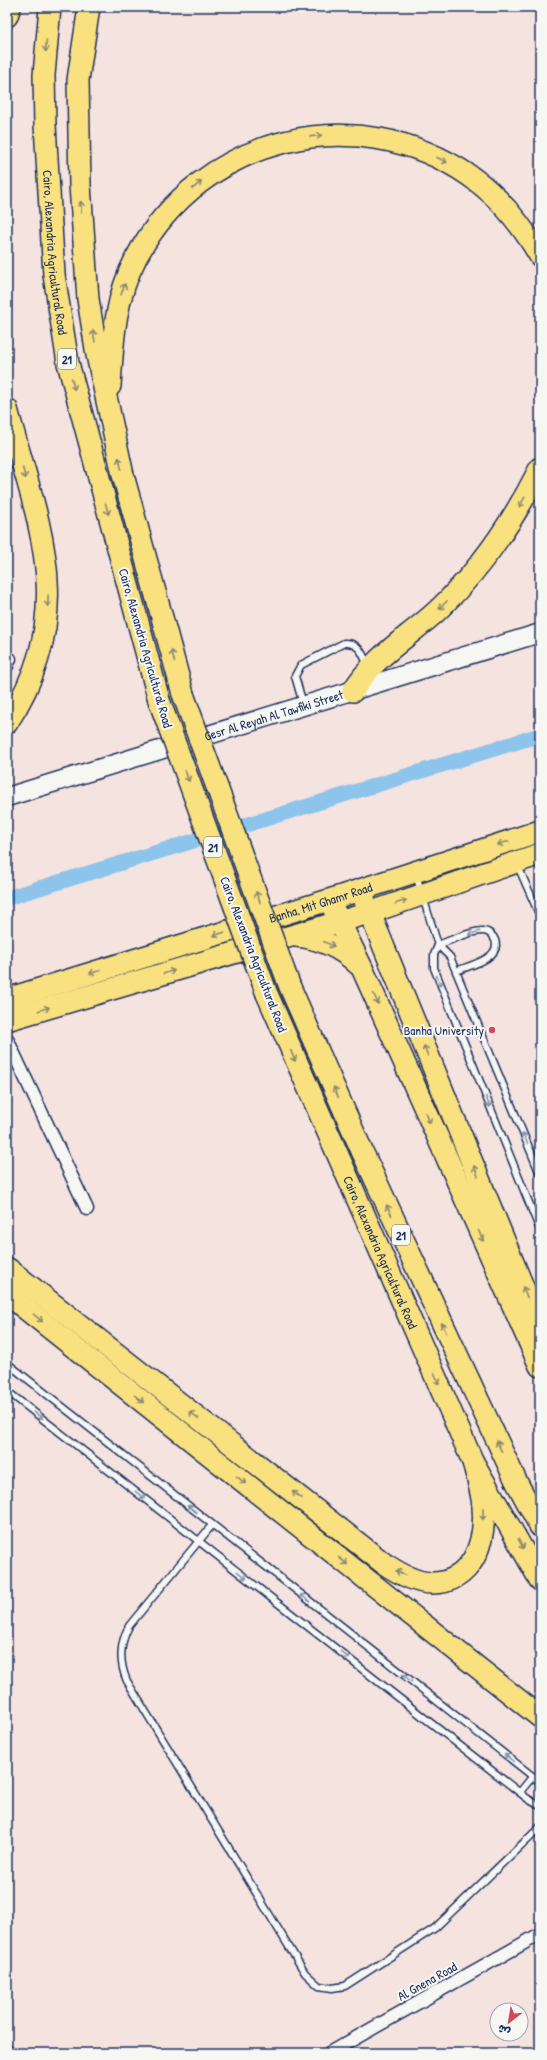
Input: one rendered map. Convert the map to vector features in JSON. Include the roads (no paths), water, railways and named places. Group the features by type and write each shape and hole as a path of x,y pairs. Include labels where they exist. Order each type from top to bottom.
{"highway":[{"path":"7,16 10,7"},
{"name":"Cairo, Alexandria Agricultural Road","path":"50,7 44,75 48,198 54,275 68,363 159,700 267,994 473,1462 540,1580"},
{"name":"Cairo, Alexandria Agricultural Road","path":"89,7 78,80 80,192 88,299 108,411 123,475 183,694 290,987 362,1151 516,1481 540,1526"},
{"path":"108,411 115,319 127,278 136,258 160,222 187,193 219,169 254,151 298,139 335,135 366,136 410,146 451,164 488,191 518,223 540,256"},
{"path":"7,409 43,544 48,587 46,630 41,651 26,691 7,723"},
{"path":"353,691 372,676 477,568 513,518 540,468"},
{"name":"Banha, Mit Ghamr Road","path":"7,998 329,900 540,831"},
{"name":"Banha, Mit Ghamr Road","path":"7,1020 369,913 540,854"},
{"path":"360,890 540,1328"},
{"path":"329,900 362,968 540,1366"},
{"path":"291,936 323,941 346,954 362,968"},
{"path":"7,1268 382,1562 401,1574 432,1583 450,1579 466,1571 474,1559 483,1531 483,1506 473,1462"},
{"path":"7,1294 540,1718"},
{"path":"516,1481 524,1488 540,1494"}],"main road":[{"path":"372,676 540,633"},
{"name":"Gesr Al Reyah Al Tawfiki Street","path":"7,798 353,691"}],"street":[{"path":"7,1038 87,1209"},
{"name":"Al Gnena Road","path":"328,2053 540,1934"}],"lane":[{"path":"304,706 295,676 302,666 344,643 348,642 359,648 372,676"},
{"path":"516,862 540,916"},
{"path":"416,872 438,945 447,952 456,971 540,1174"},
{"path":"438,945 483,931 490,933 495,939 496,946 494,953 488,958 456,971"},
{"path":"438,945 434,956 434,968 540,1230"},
{"path":"7,1363 540,1782"},
{"path":"7,1391 520,1792 540,1806"},
{"path":"212,1525 130,1626 122,1645 121,1658 123,1672 305,1973 314,1982 326,1988 345,1986 427,1934 540,1827"},
{"path":"520,1792 533,1776"}],"waterway":[{"path":"7,898 540,735"}],"place":[{"name":"Banha University","path":"492,1030"}]}
